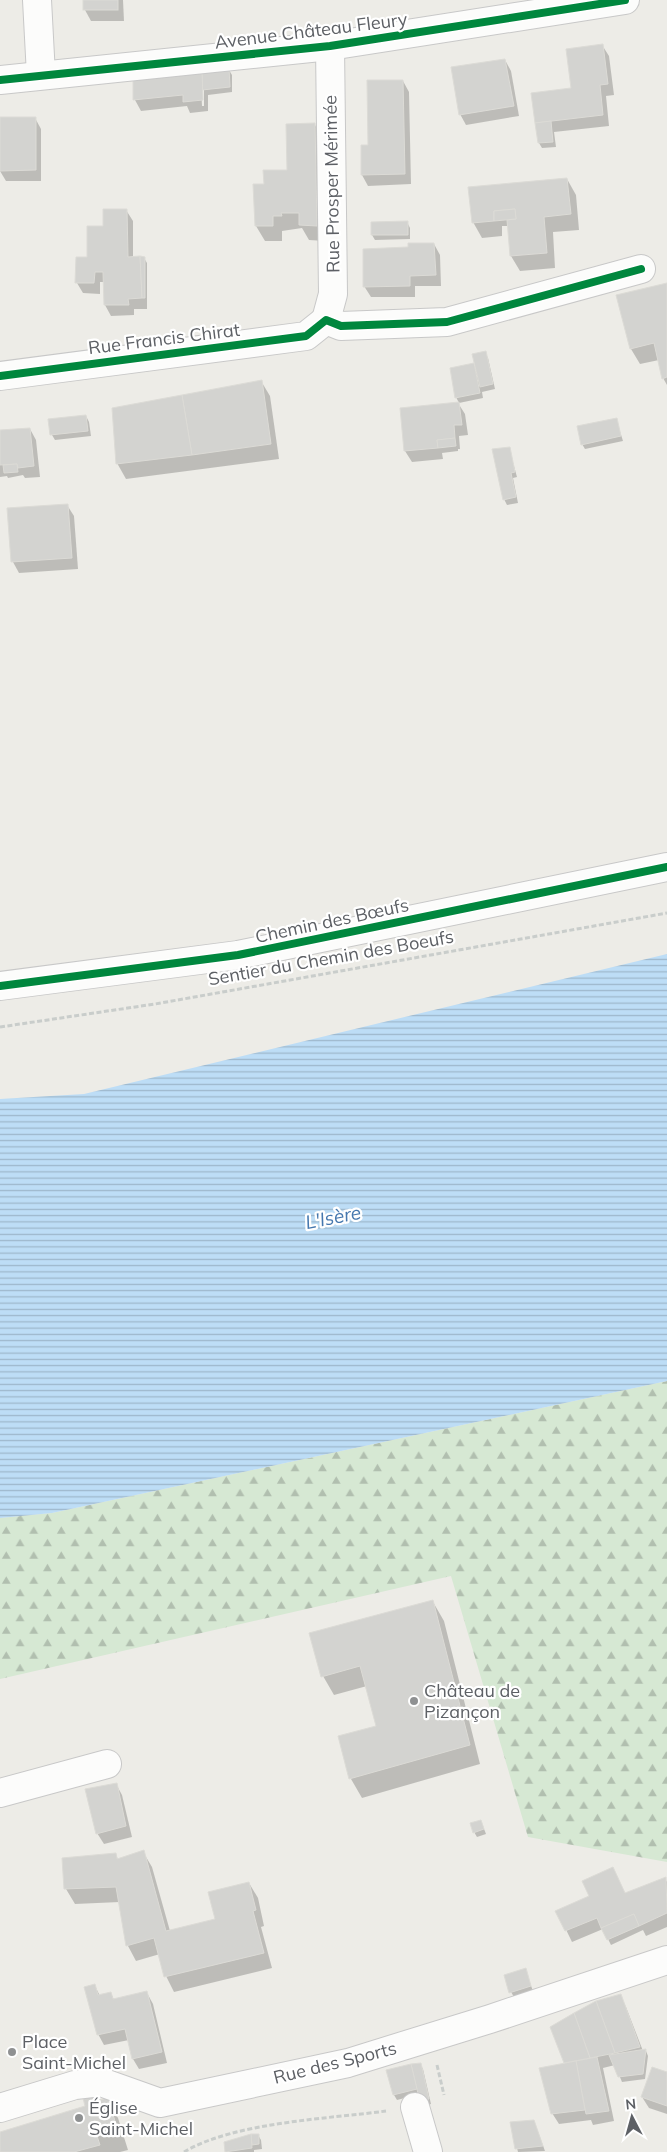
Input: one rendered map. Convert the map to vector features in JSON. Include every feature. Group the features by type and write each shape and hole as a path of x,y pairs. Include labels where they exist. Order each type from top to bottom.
{"street":[{"path":"37,0 41,75"},
{"name":"Avenue Château Fleury","path":"0,80 330,46 625,0"},
{"name":"Rue Prosper Mérimée","path":"326,320 333,294 330,46"},
{"path":"326,320 341,326 447,322 641,269"},
{"name":"Rue Francis Chirat","path":"0,376 306,336 326,320"},
{"name":"Chemin des Bœufs","path":"0,986 238,955 667,867"},
{"path":"0,1793 107,1764"},
{"name":"Rue des Sports","path":"0,2108 75,2085 101,2082 160,2103 348,2063 667,1960"},
{"path":"415,2107 428,2152"}],"path":[{"path":"184,2152 197,2145 238,2132 445,2101 431,2036"}],"green space":[{"path":"667,1381 667,1862 528,1837 451,1576 0,1679 0,1518 52,1513"}],"water":[{"name":"L'Isère","path":"667,954 667,1381 52,1513 0,1518 0,1099 84,1094"}],"building":[{"path":"83,0 118,0 118,10 83,10"},
{"path":"603,44 608,84 600,85 603,115 535,123 531,93 571,88 566,49"},
{"path":"505,59 514,106 459,115 451,67"},
{"path":"229,68 230,87 202,90 202,71"},
{"path":"202,71 203,100 183,102 183,95 133,100 133,78"},
{"path":"367,80 403,80 405,174 361,175 361,145 368,145"},
{"path":"0,117 36,117 36,170 0,171"},
{"path":"551,121 553,142 538,143 535,123"},
{"path":"315,123 317,226 299,225 299,213 281,213 282,216 273,216 273,226 255,226 253,184 264,184 263,170 287,170 286,124"},
{"path":"567,178 571,214 544,217 547,253 510,256 507,220 516,219 515,209 494,211 494,221 472,223 468,187"},
{"path":"103,209 127,209 128,257 140,256 142,298 128,299 129,305 104,305 103,272 95,272 94,283 75,283 76,257 87,257 87,226 103,226"},
{"path":"515,209 516,219 494,221 494,211"},
{"path":"408,221 408,235 371,235 371,222"},
{"path":"408,243 434,243 436,275 410,276 410,286 363,287 363,249 408,247"},
{"path":"140,256 145,257 145,298 142,298"},
{"path":"667,283 667,377 662,379 654,343 630,349 616,295"},
{"path":"486,351 493,384 480,387 472,354"},
{"path":"474,363 480,393 455,398 450,368"},
{"path":"262,380 271,444 192,455 182,395"},
{"path":"182,395 192,455 116,464 112,408"},
{"path":"459,402 462,425 454,425 455,438 437,440 438,448 404,451 400,408"},
{"path":"86,415 88,431 50,435 48,419"},
{"path":"617,418 621,436 581,445 577,426"},
{"path":"30,428 34,466 18,468 17,464 0,465 0,430"},
{"path":"455,438 456,446 438,448 437,440"},
{"path":"510,447 515,472 511,473 516,497 503,500 492,449"},
{"path":"17,464 18,472 4,473 3,465"},
{"path":"68,504 72,558 11,562 7,508"},
{"name":"Château de Pizançon","path":"433,1600 470,1745 349,1779 338,1736 376,1726 360,1666 321,1677 309,1633"},
{"path":"117,1783 126,1826 96,1834 85,1789"},
{"path":"481,1820 484,1829 473,1833 470,1823"},
{"path":"144,1850 166,1931 215,1919 208,1892 249,1882 256,1910 253,1911 264,1953 164,1977 154,1938 126,1946 116,1887 64,1889 62,1858 116,1853 117,1859"},
{"path":"613,1867 625,1893 666,1877 667,1913 639,1926 634,1914 601,1928 597,1918 565,1931 555,1911 589,1896 582,1881"},
{"path":"634,1914 639,1926 607,1940 601,1928"},
{"path":"526,1968 531,1986 509,1993 504,1975"},
{"path":"95,1984 98,1995 111,1992 113,1999 147,1991 162,2052 132,2059 125,2029 97,2035 84,1987"},
{"path":"621,1994 640,2047 615,2053 596,2001"},
{"path":"596,2001 615,2053 590,2058 574,2013"},
{"path":"574,2013 590,2058 564,2063 550,2027"},
{"path":"646,2049 643,2074 618,2077 609,2055"},
{"path":"597,2057 609,2111 586,2114 576,2061"},
{"path":"576,2061 585,2110 551,2114 539,2068"},
{"path":"421,2063 429,2099 420,2102 411,2064"},
{"path":"411,2064 417,2089 393,2095 386,2070"},
{"path":"652,2067 667,2072 667,2106 641,2097"},
{"name":"Église Saint-Michel","path":"97,2091 100,2100 108,2098 118,2131 97,2136 100,2145 74,2152 0,2152 0,2132 85,2106 82,2094"},
{"path":"534,2120 543,2146 515,2149 510,2122"},
{"path":"251,2134 259,2134 259,2144 252,2145"},
{"path":"251,2134 252,2148 225,2152 224,2142"}],"cycle path":[{"path":"0,80 330,46 625,0"},
{"path":"0,376 306,336 326,320 341,326 447,322 641,269"},
{"name":"Sentier du Chemin des Boeufs","path":"0,986 238,955 667,867"}],"place":[{"name":"Château de Pizançon","path":"414,1701"},
{"name":"Place Saint-Michel","path":"12,2052"},
{"name":"Église Saint-Michel","path":"79,2118"}]}
